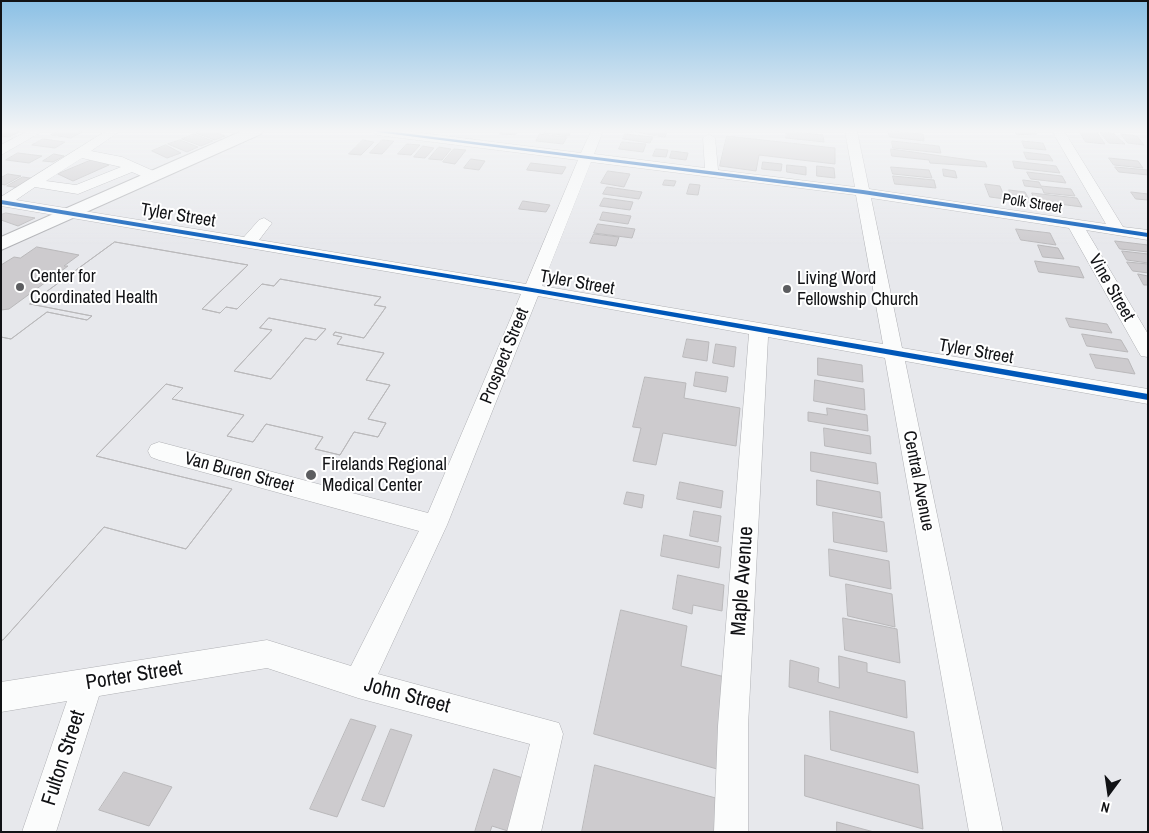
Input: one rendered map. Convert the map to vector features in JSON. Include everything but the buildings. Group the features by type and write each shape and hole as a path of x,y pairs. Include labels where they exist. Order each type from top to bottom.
{"main road":[{"path":"1,244 166,170"}],"street":[{"path":"51,174 56,170"},
{"path":"2,202 61,170"},
{"path":"34,183 78,190 125,170"},
{"path":"138,170 152,176"},
{"name":"Prospect Street","path":"358,683 435,525 580,170"},
{"name":"Polk Street","path":"685,170 863,192 1075,225 1148,234"},
{"name":"Central Avenue","path":"859,170 986,832"},
{"path":"1082,170 1118,230"},
{"path":"51,174 82,188"},
{"name":"Tyler Street","path":"2,202 532,290 1148,397"},
{"path":"248,243 264,224"},
{"name":"Vine Street","path":"1075,225 1148,351"},
{"name":"Maple Avenue","path":"732,832 733,726 759,330"},
{"name":"Van Buren Street","path":"159,451 435,525"},
{"name":"John Street","path":"267,654 358,683 548,734 524,832"},
{"name":"Porter Street","path":"1,697 267,654"},
{"name":"Fulton Street","path":"39,832 88,684"}],"cycle path":[{"path":"687,170 863,192 1148,235"},
{"path":"1,202 532,290 1148,397"}],"place":[{"name":"Center for Coordinated Health","path":"20,287"},
{"name":"Living Word Fellowship Church","path":"787,289"},
{"name":"Firelands Regional Medical Center","path":"311,475"}]}
